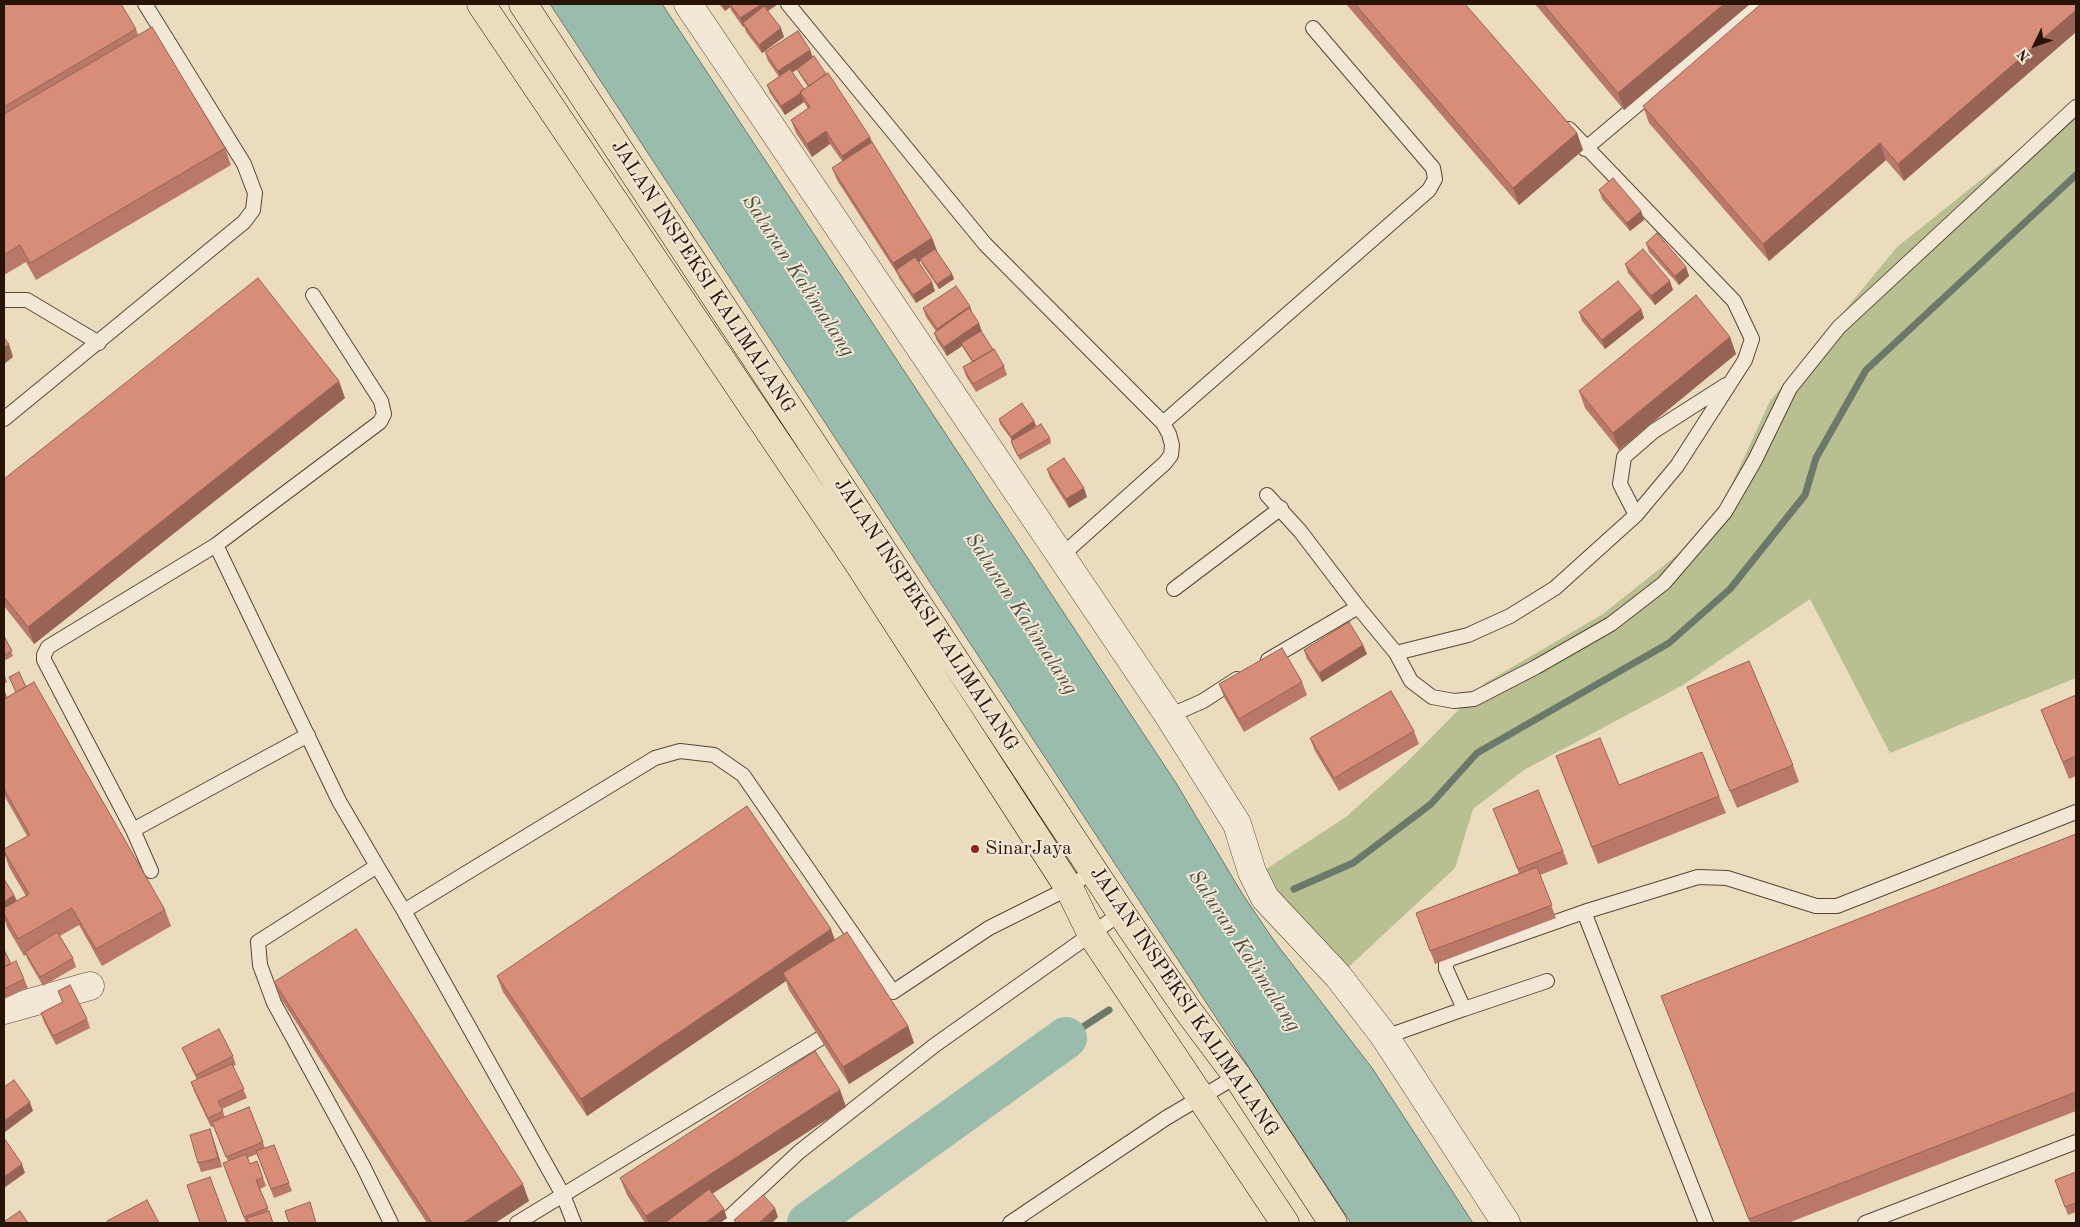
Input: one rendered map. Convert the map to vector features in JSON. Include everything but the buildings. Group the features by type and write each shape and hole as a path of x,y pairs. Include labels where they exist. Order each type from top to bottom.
{"main road":[{"path":"488,14 525,7"},
{"name":"JALAN INSPEKSI KALIMALANG","path":"525,7 878,541 1092,870 1189,1012 1237,1076 1333,1223"},
{"name":"JALAN INSPEKSI KALIMALANG","path":"488,14 857,561 1069,888 1092,936 1115,967 1155,1032 1201,1096 1285,1223"},
{"path":"857,561 878,541"}],"street":[{"path":"688,4 1169,716 1237,824 1252,872 1265,898 1338,976 1385,1037 1506,1223"},
{"path":"4,1010 90,986"}],"lane":[{"path":"4,419 99,343 244,222 253,210 255,193 244,164 145,4"},
{"path":"788,4 985,244 1163,424 1172,445 1171,455 1166,463 1061,556"},
{"path":"1585,149 1757,4"},
{"path":"1163,424 1429,190 1435,179 1433,168 1313,28"},
{"path":"1267,494 1281,508 1396,653 1411,681 1432,697 1454,701 1474,699 1536,667 1604,628 1664,583 1725,512 1755,460 1790,388 1823,344 1866,300 2076,107"},
{"path":"1396,653 1468,635 1510,616 1555,588 1636,514 1677,466 1745,360 1752,339 1734,301 1585,149 1560,118"},
{"path":"151,871 132,830 44,660 44,655 48,647 216,544 380,422 384,414 381,401 314,295"},
{"path":"4,300 27,300 99,343"},
{"path":"1636,514 1620,484 1624,457 1654,430 1731,382"},
{"path":"1174,589 1281,508"},
{"path":"216,544 339,801 404,911 563,1195 574,1223"},
{"path":"1169,716 1203,701 1358,607"},
{"path":"132,830 308,735"},
{"path":"404,911 655,758 680,750 714,755 743,775 889,994 989,928 1069,888 1092,870"},
{"path":"1464,1009 1446,969 1446,964 1450,959 1584,912 1698,877 1727,878 1816,906 1837,906 2076,812"},
{"path":"377,866 258,942 260,965 274,1003 363,1166 390,1223"},
{"path":"1584,912 1706,1223"},
{"path":"724,1223 800,1152 928,1051 1092,936 1128,924"},
{"path":"1385,1037 1547,981"},
{"path":"517,1223 821,1038"},
{"path":"1010,1223 1201,1096 1237,1076"},
{"path":"1865,1223 2076,1142"}],"shaded area":[{"path":"2076,104 2076,678 1890,753 1810,599 1683,685 1524,770 1473,809 1455,868 1341,974 1257,875 1346,817 1406,763 1485,683 1603,614 1712,527 1770,401 1897,247"}],"water":[{"name":"Saluran Kalimalang","path":"550,4 662,4 1176,783 1243,895 1275,942 1372,1068 1473,1223 1351,1223"}],"waterway":[{"path":"1294,889 1353,863 1431,804 1477,753 1669,643 1730,589 1805,495 1816,458 1866,370 2076,175"},
{"path":"1066,1038 1109,1010"},
{"path":"808,1223 1066,1038"}],"place":[{"name":"SinarJaya","path":"975,849"}]}
